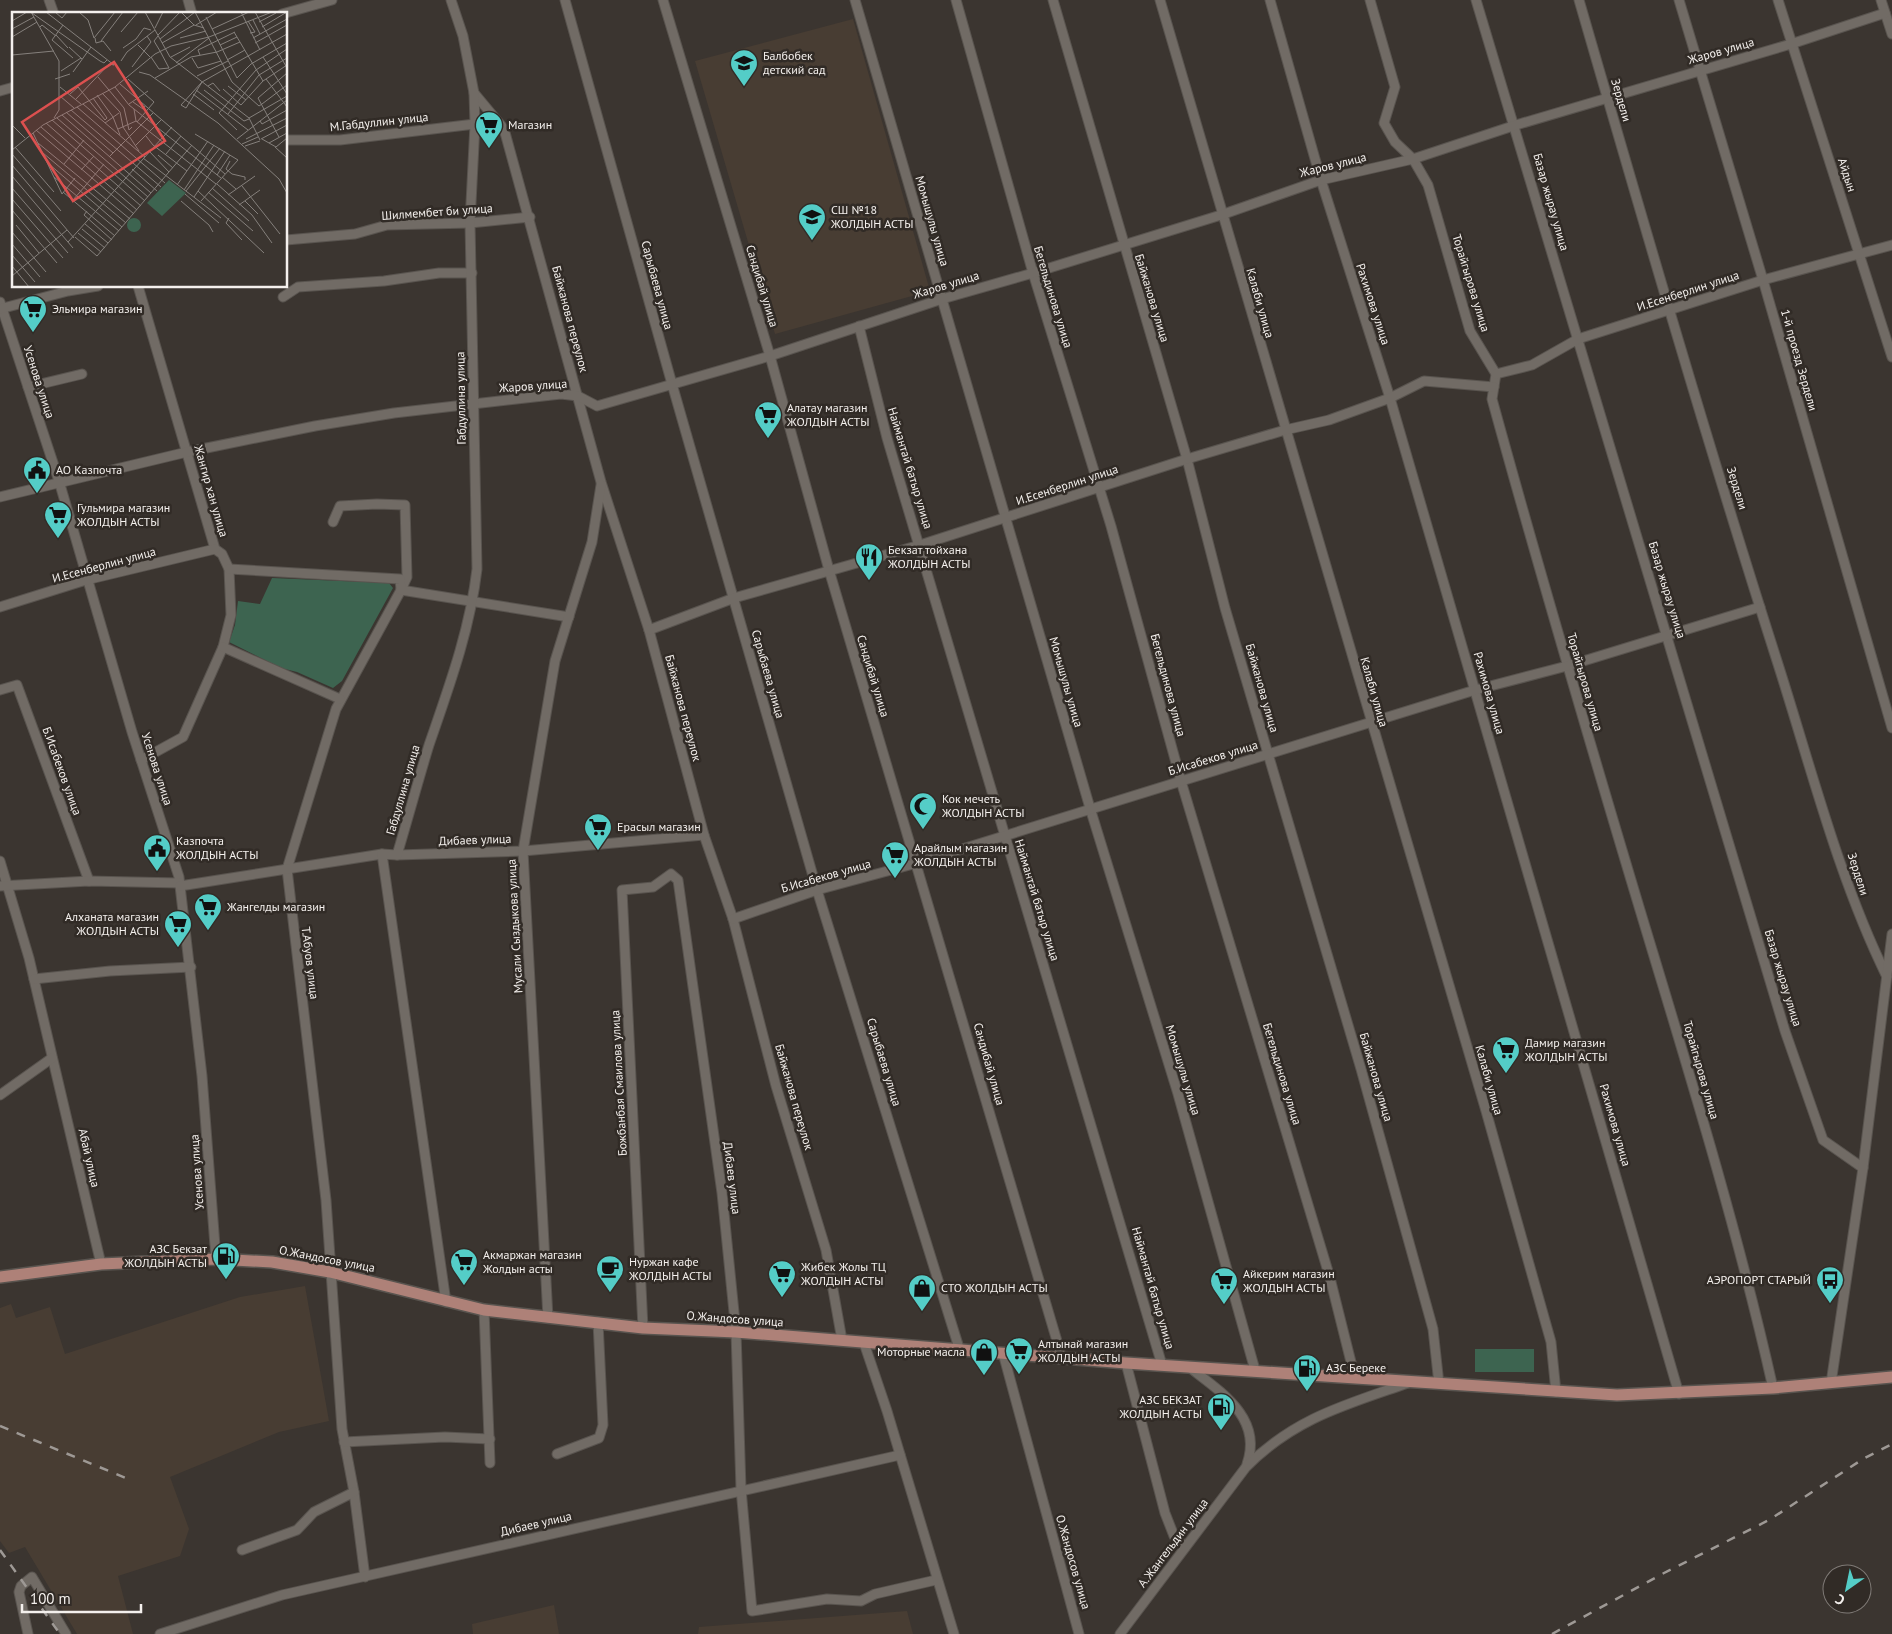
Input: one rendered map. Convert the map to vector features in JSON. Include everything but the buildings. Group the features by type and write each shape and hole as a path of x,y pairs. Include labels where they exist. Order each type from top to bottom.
{"main road":[{"name":"О.Жандосов улица","path":"0,1277 101,1264 216,1259 272,1262 330,1272 484,1310 644,1328 736,1332 960,1351 1617,1396 1773,1388 1892,1376"}],"street":[{"path":"49,0 53,12"},
{"path":"451,0 463,36 474,93"},
{"name":"Сарыбаева улица","path":"565,0 672,384 817,890 960,1351"},
{"name":"Сандибай улица","path":"663,0 770,356 829,570 1062,1358"},
{"name":"Момышулы улица","path":"855,0 1090,808 1178,1094 1255,1370"},
{"name":"Бегельдинова улица","path":"956,0 1033,274 1111,526 1181,781 1330,1278 1355,1378"},
{"name":"Байжанова улица","path":"1053,0 1187,459 1225,608 1361,1069 1433,1329 1439,1384"},
{"name":"Калаби улица","path":"1160,0 1221,215 1486,1111 1551,1342 1556,1392"},
{"name":"Рахимова улица","path":"1270,0 1321,180 1390,398 1679,1394"},
{"name":"Торайгырова улица","path":"1370,0 1395,87 1384,123 1395,142 1413,159 1428,184 1470,331 1496,374 1492,398 1567,666 1684,1057 1744,1266 1773,1388"},
{"name":"Базар жырау улица","path":"1476,0 1516,125 1784,1028 1823,1140 1863,1168"},
{"name":"Зердели","path":"1579,0 1760,607 1856,908 1887,977"},
{"name":"1-й проезд Зердели","path":"1680,0 1892,728"},
{"name":"Айдын","path":"1778,0 1892,357"},
{"path":"1881,0 1892,34"},
{"path":"288,12 326,1"},
{"name":"Жаров улица","path":"0,497 58,481 187,452 332,424 473,404 561,394 578,396 597,406 770,356 942,299 1033,274 1221,215 1321,180 1413,159 1516,125 1791,44 1885,13"},
{"name":"Габдуллина улица","path":"382,854 397,855 427,752 463,644 474,602 477,568 470,223 475,124 474,93"},
{"name":"Байжанова переулок","path":"474,93 504,129 530,217 601,482 649,630 704,836 733,918 776,1086 826,1250 842,1340"},
{"name":"М.Габдуллин улица","path":"288,140 340,140 475,124"},
{"name":"Шилмембет би улица","path":"288,240 355,234 387,225 470,223 530,217"},
{"name":"И.Есенберлин улица","path":"1496,374 1532,365 1578,339 1671,311 1763,280 1892,245"},
{"path":"283,297 298,287 384,281 439,274 472,273"},
{"path":"1,306 86,288"},
{"name":"Жангир хан улица","path":"139,288 215,549 222,554 230,569"},
{"name":"Усенова улица","path":"1,306 58,481 86,580 180,884 202,1076 216,1259"},
{"name":"Наймантай батыр улица","path":"859,326 887,438 1162,1365"},
{"path":"28,387 82,374"},
{"name":"И.Есенберлин улица","path":"649,630 734,598 920,545 1187,459 1285,430 1329,420 1390,398 1424,381 1494,387"},
{"name":"Мусали Сыздыкова улица","path":"548,1318 523,851 556,661 592,542 601,482"},
{"path":"334,522 340,506 405,505 406,577 402,590"},
{"name":"И.Есенберлин улица","path":"0,606 86,580 215,549"},
{"path":"141,760 183,737 223,647 232,615 230,569 400,579 402,590"},
{"path":"402,590 570,617"},
{"name":"Т.Абуов улица","path":"330,1272 326,1200 287,870 340,699 402,590"},
{"name":"Б.Исабеков улица","path":"733,918 817,890 917,863 1475,690 1567,666 1760,607"},
{"path":"223,647 340,699"},
{"name":"Б.Исабеков улица","path":"0,690 17,685 89,882"},
{"name":"Дибаев улица","path":"397,855 523,851 704,836"},
{"path":"3,885 89,882 180,884 287,870 382,854 446,1302"},
{"name":"Абай улица","path":"0,861 3,885 34,979 101,1264"},
{"name":"Дибаев улица","path":"671,874 678,880 722,1193 736,1332 741,1490 752,1610 827,1599 861,1601 875,1594 936,1580"},
{"name":"Божбанбая Смаилова улица","path":"644,1328 622,890 654,887 671,874"},
{"path":"1831,1383 1863,1168 1892,934"},
{"path":"34,979 110,970 191,967"},
{"path":"0,1095 52,1058"},
{"path":"330,1272 344,1442 354,1492 365,1577"},
{"path":"484,1310 490,1463"},
{"path":"557,1454 599,1438 603,1424 598,1322"},
{"path":"864,1343 954,1634"},
{"name":"О.Жандосов улица","path":"1003,1353 1079,1634"},
{"path":"1126,1363 1165,1513 1174,1536 1185,1547"},
{"path":"1187,1366 1221,1392 1244,1416 1251,1440 1251,1452 1246,1467"},
{"name":"А.Жангельдин улица","path":"1120,1634 1246,1467 1263,1450 1314,1417 1351,1401 1408,1383"},
{"path":"344,1442 445,1437 490,1439"},
{"name":"Дибаев улица","path":"160,1634 282,1594 365,1577 900,1455"},
{"path":"242,1550 297,1530 314,1512 354,1492"},
{"path":"28,1634 19,1592 21,1586 32,1577 66,1634"}],"shaded area":[{"path":"853,19 930,291 775,334 695,61"},
{"path":"305,1286 329,1421 279,1432 170,1477 189,1529 180,1556 118,1576 133,1634 77,1634 25,1547 9,1553 0,1541 0,1308 11,1304 16,1318 50,1307 65,1354 240,1297"},
{"path":"554,1605 559,1634 473,1634 472,1624"},
{"path":"907,1611 913,1634 698,1634 699,1627"}],"green space":[{"path":"272,578 389,583 393,588 342,681 333,688 297,672 281,668 229,642 235,625 238,601 260,604"},
{"path":"1475,1349 1534,1349 1534,1372 1475,1372"}],"railway":[{"path":"0,1426 133,1481"},
{"path":"1552,1634 1664,1573 1769,1520 1863,1459 1892,1444"},
{"path":"0,1550 60,1634"}],"place":[{"name":"Балбобек детский сад","path":"744,87"},
{"name":"Магазин","path":"489,149"},
{"name":"СШ №18 ЖОЛДЫН АСТЫ","path":"812,241"},
{"name":"Эльмира магазин","path":"33,333"},
{"name":"Алатау магазин ЖОЛДЫН АСТЫ","path":"768,439"},
{"name":"АО Казпочта","path":"37,494"},
{"name":"Гульмира магазин ЖОЛДЫН АСТЫ","path":"58,539"},
{"name":"Бекзат тойхана ЖОЛДЫН АСТЫ","path":"869,581"},
{"name":"Кок мечеть ЖОЛДЫН АСТЫ","path":"923,830"},
{"name":"Ерасыл магазин","path":"598,851"},
{"name":"Казпочта ЖОЛДЫН АСТЫ","path":"157,872"},
{"name":"Арайлым магазин ЖОЛДЫН АСТЫ","path":"895,879"},
{"name":"Жангелды магазин","path":"208,931"},
{"name":"Алханата магазин ЖОЛДЫН АСТЫ","path":"178,948"},
{"name":"Дамир магазин ЖОЛДЫН АСТЫ","path":"1506,1074"},
{"name":"АЗС Бекзат ЖОЛДЫН АСТЫ","path":"226,1280"},
{"name":"Акмаржан магазин Жолдын асты","path":"464,1286"},
{"name":"Нуржан кафе ЖОЛДЫН АСТЫ","path":"610,1293"},
{"name":"Жибек Жолы ТЦ ЖОЛДЫН АСТЫ","path":"782,1298"},
{"name":"АЭРОПОРТ СТАРЫЙ","path":"1830,1304"},
{"name":"Айкерим магазин ЖОЛДЫН АСТЫ","path":"1224,1305"},
{"name":"СТО ЖОЛДЫН АСТЫ","path":"922,1312"},
{"name":"Алтынай магазин ЖОЛДЫН АСТЫ","path":"1019,1375"},
{"name":"Моторные масла","path":"984,1376"},
{"name":"АЗС Береке","path":"1307,1392"},
{"name":"АЗС БЕКЗАТ ЖОЛДЫН АСТЫ","path":"1221,1431"}]}
